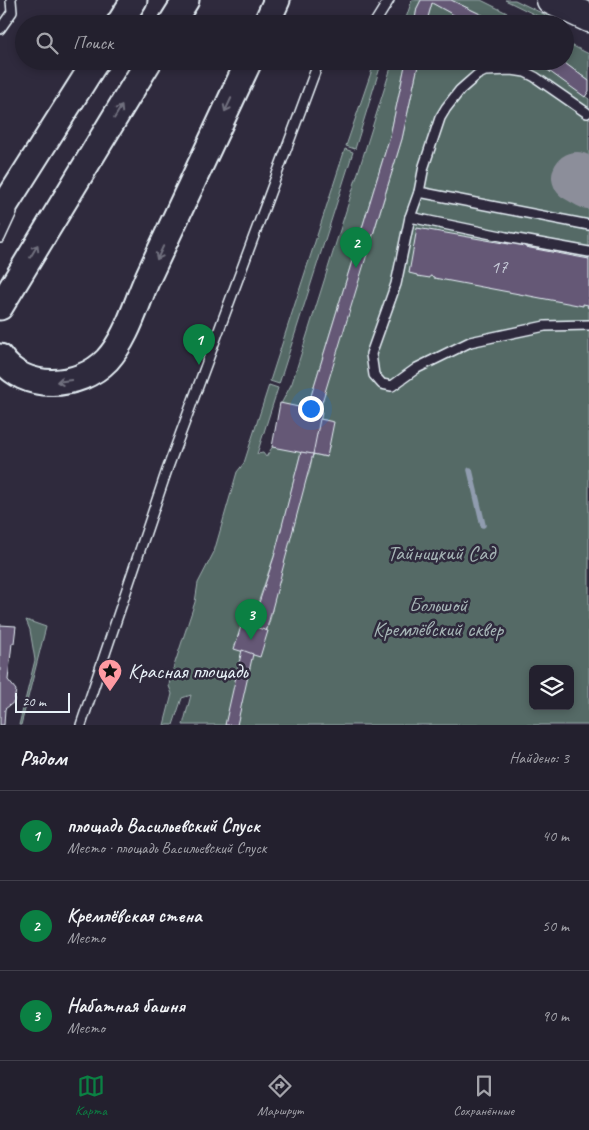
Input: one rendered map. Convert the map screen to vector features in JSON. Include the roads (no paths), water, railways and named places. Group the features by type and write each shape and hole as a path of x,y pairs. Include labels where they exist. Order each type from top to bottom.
{"main road":[{"path":"125,15 134,0"},
{"path":"177,15 186,0"},
{"path":"270,15 277,0"},
{"path":"551,0 589,18"},
{"path":"0,213 90,70"},
{"path":"0,319 4,300 144,70"},
{"path":"0,357 5,365 15,373 32,381 49,382 69,381 90,374 107,360 120,341 245,70"}],"lane":[{"path":"0,29 12,12 11,0"},
{"path":"380,15 389,0"},
{"path":"81,725 167,470 316,70"},
{"path":"587,112 535,77 524,72 512,70 485,71 477,75 460,90 440,118 424,166 419,192 410,217 396,284 371,354 374,375 382,384 392,386 417,368 470,342 545,326 589,325"},
{"path":"0,238 20,194 66,108"},
{"path":"419,192 589,225"},
{"path":"410,217 589,252"}],"waterway":[{"path":"470,470 483,525"}],"place":[{"name":"Кремлёвская стена","path":"356,268"},
{"name":"площадь Васильевский Спуск","path":"199,365"},
{"name":"Набатная башня","path":"251,640"},
{"name":"Красная площадь","path":"110,692"}],"park label":[{"name":"Тайницкий Сад","path":"441,553"},
{"name":"Большой Кремлёвский сквер","path":"438,617"}]}
